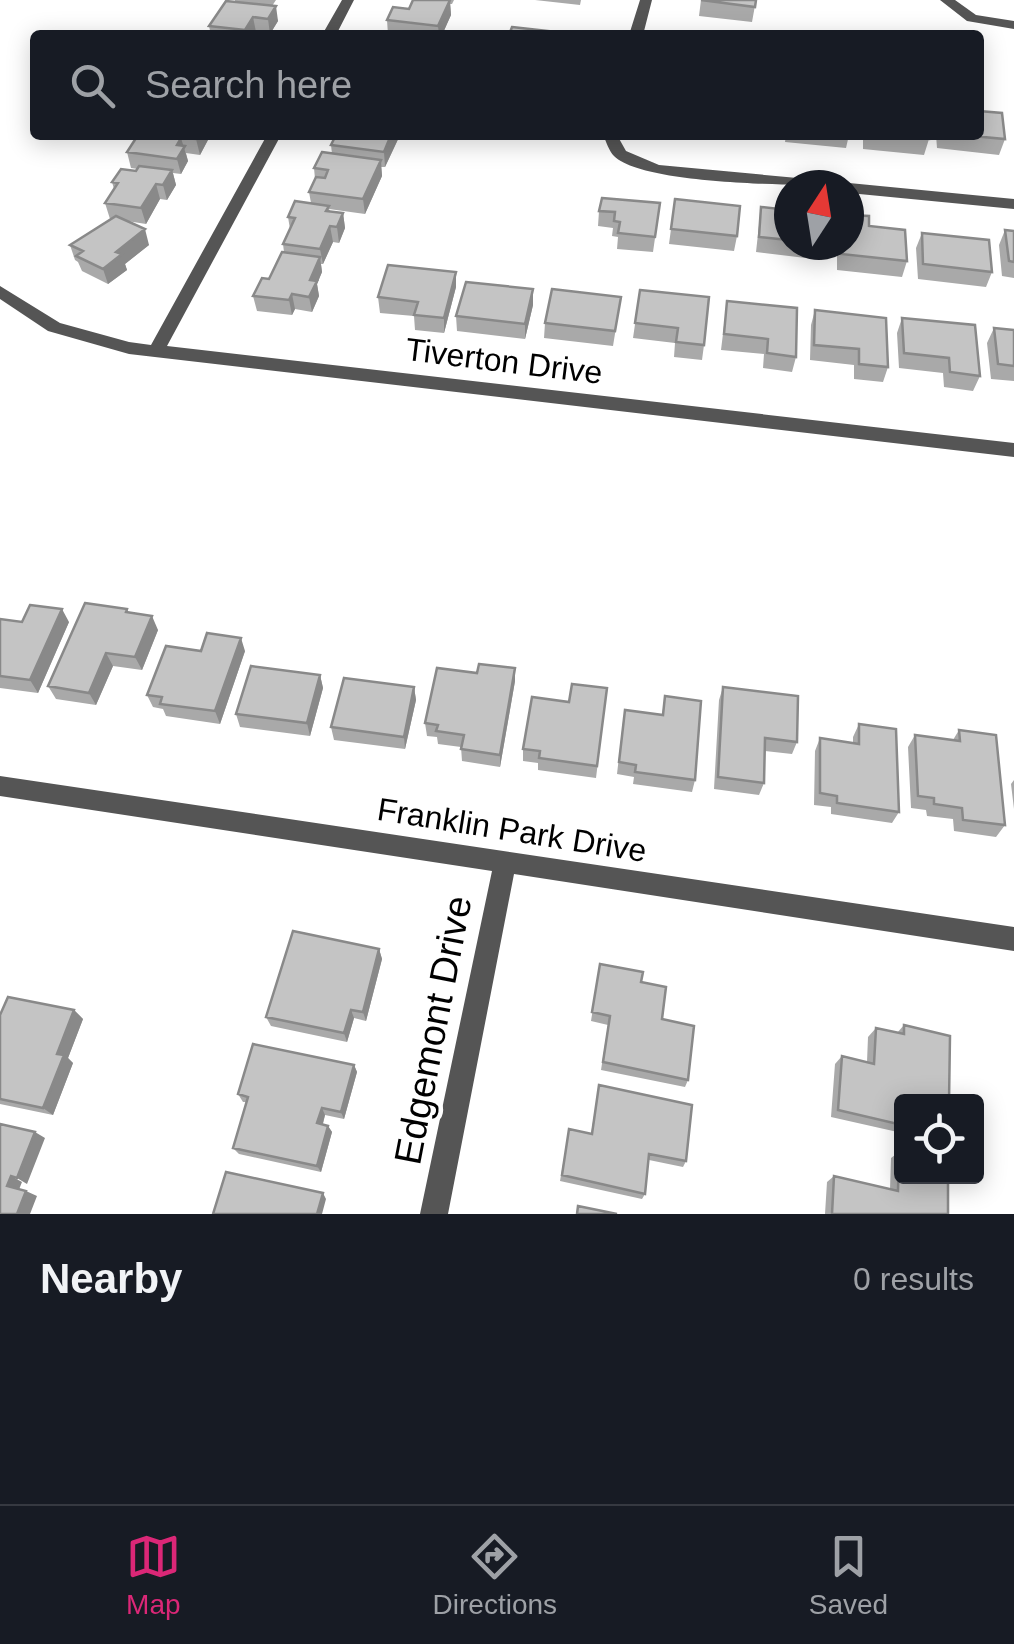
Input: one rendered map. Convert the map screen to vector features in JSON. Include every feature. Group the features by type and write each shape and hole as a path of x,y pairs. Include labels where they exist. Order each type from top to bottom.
{"street":[{"path":"332,30 348,0"},
{"path":"637,30 646,0"},
{"path":"946,0 958,12 985,22 1014,25"},
{"path":"156,351 271,140"},
{"path":"613,140 620,154 633,163 656,169 774,181"},
{"path":"864,189 1014,204"},
{"name":"Tiverton Drive","path":"0,292 31,314 79,336 156,351 1014,450"},
{"name":"Franklin Park Drive","path":"0,786 1014,938"},
{"name":"Edgemont Drive","path":"434,1214 505,862"}],"building":[{"path":"413,0 450,0 438,26 387,20 393,7 409,9"},
{"path":"701,0 756,0 755,7"},
{"path":"226,1 276,6 268,19 253,17 245,30 209,26"},
{"path":"984,111 1002,113 1005,139 984,137"},
{"path":"135,140 180,140 177,145 185,146 177,159 127,152"},
{"path":"334,140 389,140 384,152 331,145"},
{"path":"322,152 381,160 363,199 309,192 316,177 325,178 328,170 314,168"},
{"path":"139,166 172,170 163,185 156,184 141,208 105,203 118,183 112,182 121,169 136,171"},
{"path":"602,198 660,203 655,237 618,233 620,222 614,221 615,212 599,211"},
{"path":"675,199 740,206 737,236 671,229"},
{"path":"295,201 329,206 326,211 343,213 337,227 330,226 320,249 283,244 295,218 288,217"},
{"path":"761,207 774,208 774,238 759,237"},
{"path":"116,216 145,229 116,252 122,254 103,269 76,256 83,251 70,245"},
{"path":"864,216 869,216 869,226 905,230 907,261 864,256"},
{"path":"1005,230 1014,231 1014,262 1009,261"},
{"path":"922,233 989,240 992,272 923,264"},
{"path":"282,252 320,257 310,280 317,281 309,297 292,294 289,300 253,296 262,278 269,279"},
{"path":"388,265 456,272 444,318 414,315 418,302 378,297"},
{"path":"466,282 533,289 525,324 456,316"},
{"path":"552,289 621,297 615,331 545,323"},
{"path":"640,290 709,297 704,345 676,342 678,328 635,323"},
{"path":"727,301 797,308 796,357 767,353 768,339 724,334"},
{"path":"815,310 886,318 888,367 859,364 859,349 814,345"},
{"path":"902,318 975,325 980,376 950,372 949,358 904,353"},
{"path":"994,328 1014,330 1014,366 998,364"},
{"path":"85,603 152,616 135,657 106,653 89,693 48,686"},
{"path":"30,605 62,609 30,680 0,676 0,619 22,622"},
{"path":"207,633 241,638 215,711 160,704 162,697 147,695 166,646 201,651"},
{"path":"479,664 515,668 500,755 461,749 464,735 436,731 438,725 425,723 437,668 477,673"},
{"path":"251,666 320,675 307,723 236,714"},
{"path":"344,678 414,687 404,737 331,727"},
{"path":"572,684 607,688 597,766 539,758 540,751 523,749 532,697 569,702"},
{"path":"723,687 798,696 797,742 765,738 764,783 718,777"},
{"path":"665,696 701,701 695,780 635,772 636,765 619,762 625,710 663,715"},
{"path":"859,724 896,729 899,812 837,803 837,796 820,793 820,738 859,744"},
{"path":"959,730 996,735 1005,825 963,820 962,808 934,804 934,798 918,796 915,735 960,741"},
{"path":"293,931 379,949 363,1012 351,1010 344,1033 266,1017"},
{"path":"600,964 643,972 641,982 666,987 662,1019 694,1026 688,1080 603,1062 610,1016 592,1012"},
{"path":"8,997 74,1010 57,1054 64,1055 43,1108 0,1099 0,1015"},
{"path":"904,1025 950,1036 949,1094 894,1094 894,1123 838,1110 842,1056 874,1064 876,1028 904,1034"},
{"path":"253,1044 354,1065 341,1112 322,1108 317,1123 328,1126 317,1166 233,1148 248,1097 238,1094"},
{"path":"599,1085 692,1105 686,1161 649,1154 645,1194 562,1175 569,1129 592,1134"},
{"path":"0,1124 35,1132 17,1178 11,1176 7,1186 26,1191 17,1214 0,1214"},
{"path":"226,1172 323,1193 317,1214 213,1214"},
{"path":"834,1176 898,1191 898,1184 948,1184 948,1214 832,1214"},
{"path":"578,1206 617,1214 577,1214"}]}
